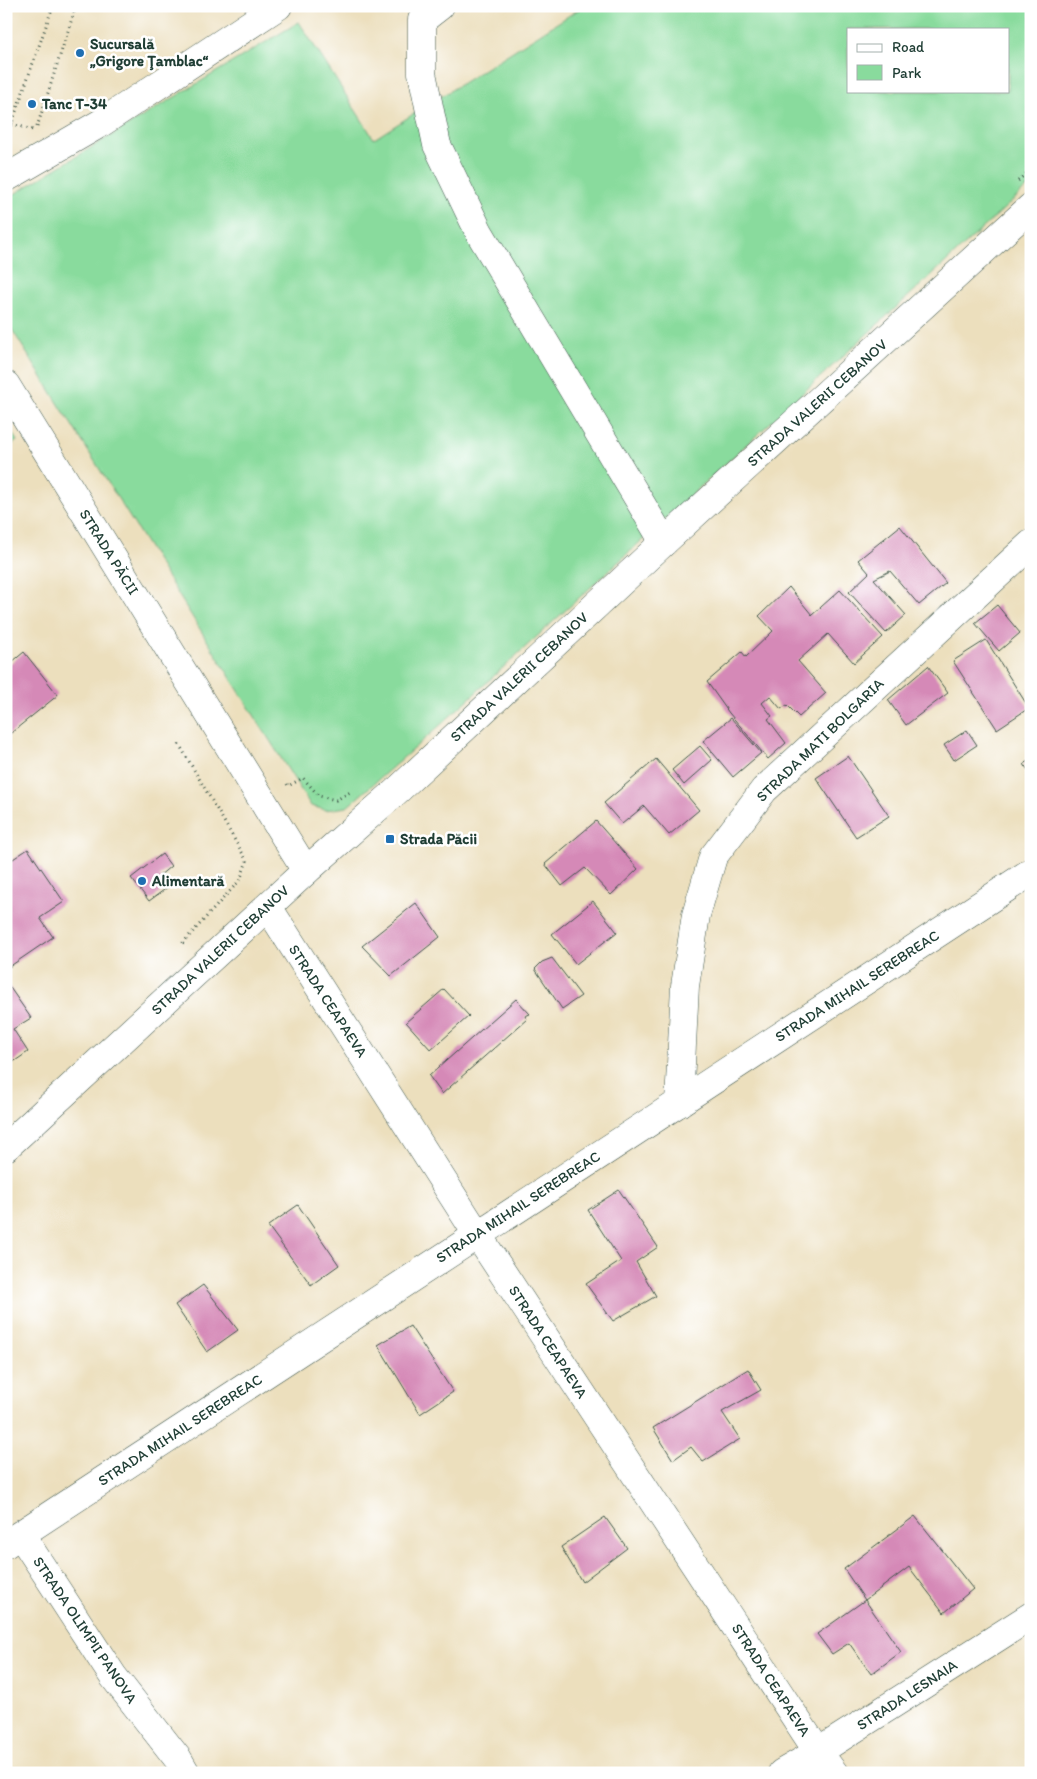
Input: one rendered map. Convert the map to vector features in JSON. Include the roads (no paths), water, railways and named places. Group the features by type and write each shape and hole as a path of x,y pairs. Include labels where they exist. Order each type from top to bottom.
{"street":[{"path":"6,178 101,123 278,6"},
{"path":"440,6 422,20 422,73 438,145 479,232 664,542"},
{"name":"STRADA VALERII CEBANOV","path":"6,1146 407,781 664,542 1031,207"},
{"name":"STRADA PĂCII","path":"6,385 306,871"},
{"name":"STRADA MATI BOLGARIA","path":"679,1103 685,986 696,915 713,857 764,790 1031,544"},
{"name":"STRADA MIHAIL SEREBREAC","path":"14,1539 1031,872"},
{"name":"STRADA CEAPAEVA","path":"268,907 477,1234 826,1762"},
{"name":"STRADA OLIMPII PANOVA","path":"14,1539 113,1676 178,1759 186,1773"},
{"name":"STRADA LESNAIA","path":"782,1773 826,1762 1031,1616"}],"place":[{"name":"Sucursală „Grigore Ţamblac“","path":"80,53"},
{"name":"Tanc T-34","path":"32,104"},
{"name":"Strada Păcii","path":"390,839"},
{"name":"Alimentară","path":"142,881"}]}
